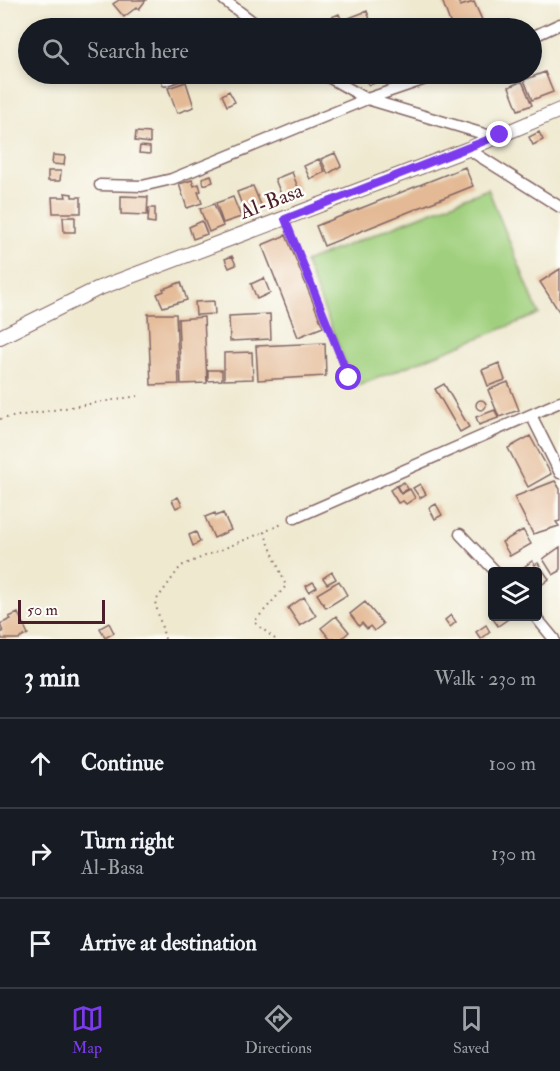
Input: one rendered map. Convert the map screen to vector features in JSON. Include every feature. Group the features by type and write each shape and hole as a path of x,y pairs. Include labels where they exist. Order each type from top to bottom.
{"street":[{"path":"224,0 248,18"},
{"path":"542,32 560,24"},
{"path":"341,84 367,99 494,137"},
{"path":"100,185 142,186 172,179 367,99 411,84"},
{"name":"Al-Basa","path":"0,337 97,289 285,219 560,110"},
{"path":"468,148 560,207"},
{"path":"295,518 560,402"},
{"path":"531,415 560,473"},
{"path":"460,534 491,567"},
{"path":"539,621 554,639"}],"path":[{"path":"285,219 349,378"},
{"path":"0,419 137,396"},
{"path":"165,639 155,602 181,566 295,518"},
{"path":"264,532 286,586 254,622 275,639"}],"green space":[{"path":"488,189 539,314 355,387 305,262"}],"building":[{"path":"119,0 146,0 139,9 137,7 124,17 113,4"},
{"path":"442,0 458,0 460,6 474,2 481,18 448,18"},
{"path":"367,11 369,18 349,18"},
{"path":"545,72 553,92 532,100 526,84 542,84 542,73"},
{"path":"187,84 194,107 177,113 168,88"},
{"path":"523,84 532,105 518,110 509,87"},
{"path":"229,91 235,102 227,106 222,95"},
{"path":"136,132 150,133 150,143 135,141"},
{"path":"539,132 543,140 533,145 529,137"},
{"path":"140,146 150,147 150,154 139,153"},
{"path":"335,153 341,166 328,174 321,159"},
{"path":"53,155 65,156 64,165 52,164"},
{"path":"319,159 325,172 310,179 304,166"},
{"path":"465,167 473,186 324,246 316,226"},
{"path":"48,171 61,171 60,181 48,181"},
{"path":"292,172 299,190 282,197 275,179"},
{"path":"211,175 213,182 204,185 202,178"},
{"path":"192,180 194,186 199,184 201,191 198,192 202,203 187,208 179,184"},
{"path":"253,186 263,210 246,216 237,192"},
{"path":"65,193 72,194 72,197 81,197 81,213 53,213 52,197 66,197"},
{"path":"121,196 148,197 147,215 121,214"},
{"path":"233,197 241,217 223,223 216,203"},
{"path":"214,204 223,226 209,232 200,209"},
{"path":"149,208 155,208 155,223 148,222"},
{"path":"63,217 75,217 75,232 64,232"},
{"path":"202,221 207,234 193,239 189,227"},
{"path":"286,235 323,327 298,337 262,245"},
{"path":"232,256 236,265 229,268 225,259"},
{"path":"560,269 560,313 540,282"},
{"path":"264,278 270,293 257,299 251,284"},
{"path":"181,282 187,300 163,307 157,294"},
{"path":"214,301 215,314 196,315 195,302"},
{"path":"148,314 176,314 179,384 151,385"},
{"path":"270,314 271,339 230,341 229,316"},
{"path":"204,317 207,383 181,384 178,319"},
{"path":"325,343 326,376 258,380 256,346"},
{"path":"252,352 253,379 224,380 224,353"},
{"path":"499,363 505,380 488,386 482,370"},
{"path":"208,370 222,370 222,380 208,381"},
{"path":"508,382 519,410 499,417 488,390"},
{"path":"444,384 469,427 460,432 435,389"},
{"path":"481,400 486,405 481,410 476,405"},
{"path":"495,410 498,418 479,425 476,417"},
{"path":"530,436 551,474 528,487 508,448"},
{"path":"555,481 560,489 560,521 556,522 559,526 533,534 514,497"},
{"path":"404,482 408,489 401,493 397,486"},
{"path":"420,484 426,494 420,498 413,488"},
{"path":"396,486 401,494 410,489 415,498 406,504 403,501 398,503 390,490"},
{"path":"178,497 182,505 176,508 172,500"},
{"path":"436,504 442,515 435,519 429,508"},
{"path":"215,513 216,516 223,513 231,530 214,538 205,517"},
{"path":"523,530 531,544 510,556 502,542"},
{"path":"196,532 200,542 193,546 189,535"},
{"path":"560,547 560,571 553,575 543,559"},
{"path":"532,561 541,567 524,567"},
{"path":"542,569 549,579 542,584"},
{"path":"332,572 336,579 327,584 323,578"},
{"path":"339,581 347,595 326,608 317,594"},
{"path":"313,582 317,587 309,592 306,586"},
{"path":"304,597 316,616 300,626 288,608"},
{"path":"365,602 383,624 374,631 370,626 367,629 362,623 359,626 350,614"},
{"path":"18,613 28,634 19,639 2,639 0,633 3,632 0,624"},
{"path":"451,615 456,622 450,627 445,620"},
{"path":"336,616 349,632 341,639 330,639 321,628"},
{"path":"494,621 505,621 498,626"},
{"path":"109,623 114,633 105,638 100,628"},
{"path":"486,625 490,632 481,639 476,632"}],"route":[{"path":"349,378 285,219 500,135"}]}
